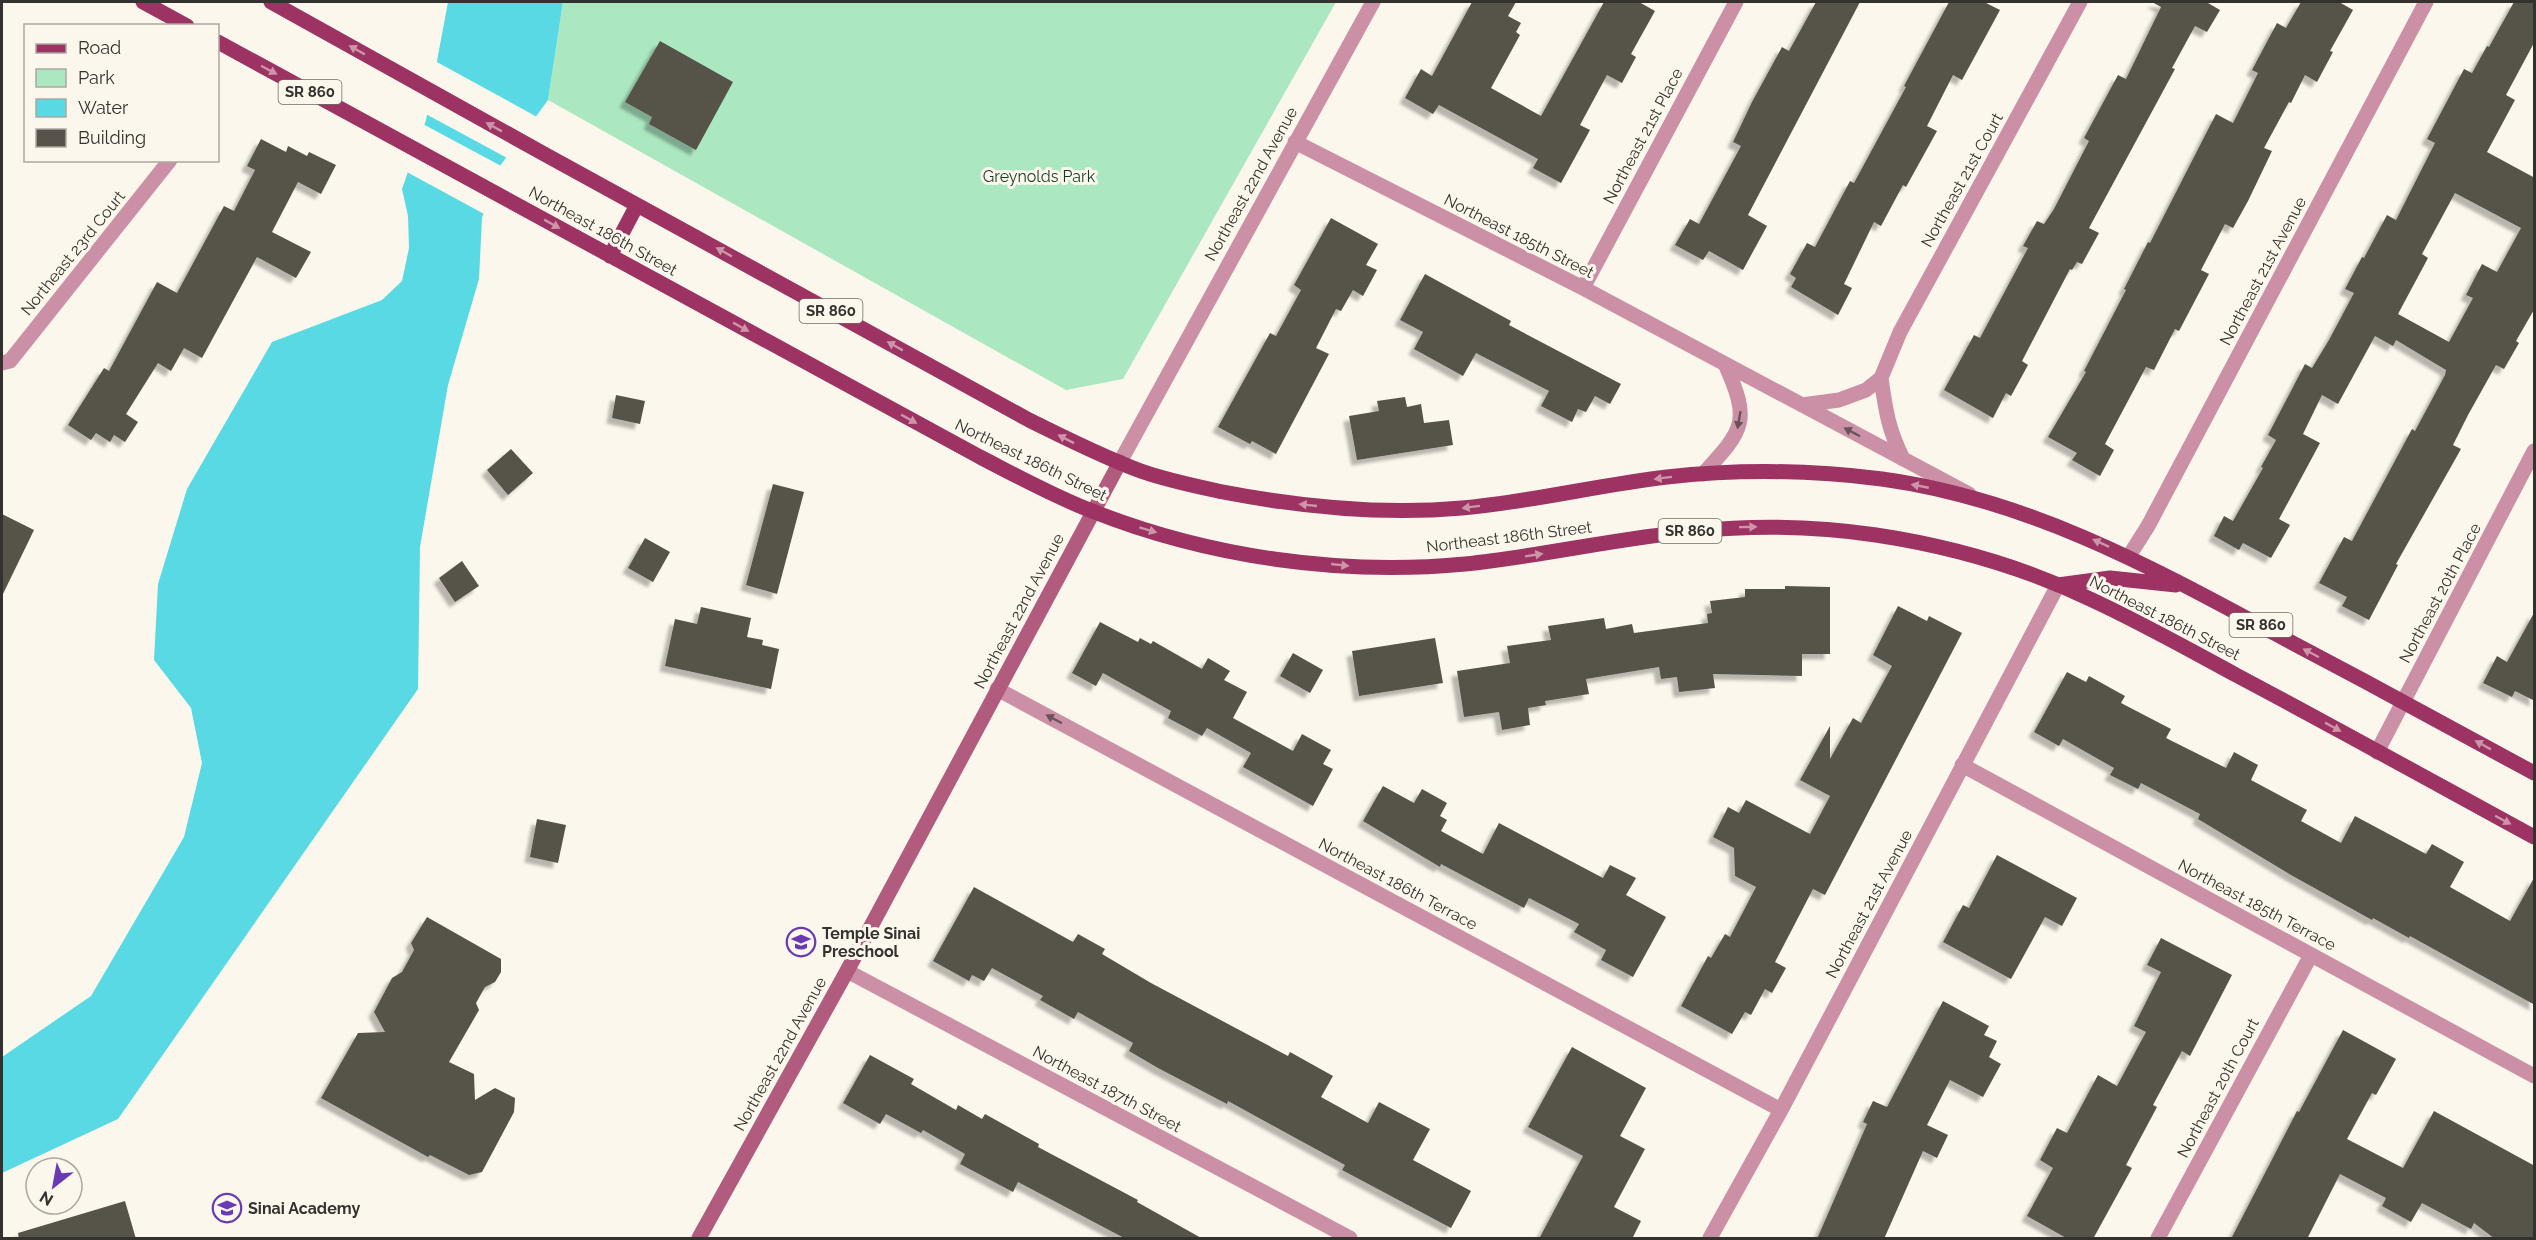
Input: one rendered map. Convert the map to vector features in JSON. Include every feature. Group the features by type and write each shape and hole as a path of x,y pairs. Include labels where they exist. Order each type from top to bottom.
{"main road":[{"path":"142,2 183,24"},
{"name":"Northeast 186th Street","path":"271,2 546,156 1029,420 1076,444 1159,477 1253,498 1361,509 1463,508 1703,474 1786,472 1868,478 1920,485 1977,499 2055,524 2129,556 2535,773"},
{"name":"Northeast 186th Street","path":"219,47 403,142 980,457 1093,512 1173,537 1248,554 1381,567 1501,560 1694,531 1733,528 1808,528 1877,535 1951,551 2058,585 2130,619 2535,837"},
{"path":"610,256 638,205"},
{"path":"2058,585 2110,578 2190,588"}],"street":[{"name":"Northeast 22nd Avenue","path":"699,1239 1120,462 1373,2"},
{"name":"Northeast 21st Place","path":"1582,288 1736,2"},
{"name":"Northeast 21st Court","path":"1903,459 1891,434 1885,414 1881,378 1900,332 2080,2"},
{"name":"Northeast 21st Avenue","path":"2129,556 2148,526 2426,2"},
{"name":"Northeast 185th Street","path":"1295,142 1582,288 1977,499"},
{"name":"Northeast 23rd Court","path":"2,363 10,361 168,162"},
{"path":"1703,474 1728,446 1742,415 1738,392 1725,364"},
{"path":"1802,405 1853,397 1881,378"},
{"name":"Northeast 20th Place","path":"2377,752 2535,452"},
{"name":"Northeast 21st Avenue","path":"1710,1239 1781,1110 2058,585"},
{"name":"Northeast 186th Terrace","path":"997,689 1781,1110"},
{"name":"Northeast 185th Terrace","path":"1962,765 2535,1076"},
{"name":"Northeast 20th Court","path":"2158,1239 2311,955"},
{"name":"Northeast 187th Street","path":"846,970 1350,1239"}],"green space":[{"name":"Greynolds Park","path":"563,2 1336,2 1123,379 1066,390 548,100"}],"water":[{"path":"448,2 563,2 548,100 500,166 482,218 479,279 448,385 420,547 418,689 118,1119 39,1156 24,1156 24,1163 2,1173 2,1057 91,996 184,837 202,763 191,708 154,660 158,584 187,489 272,342 382,300 402,281 409,248 408,216 402,189 426,120"}],"pier":[{"path":"435,61 539,118 509,159 424,113"},
{"path":"421,123 503,167 486,215 405,171"}],"building":[{"path":"1472,2 1516,2 1508,16 1521,23 1516,32 1520,35 1491,88 1541,116 1604,2 1639,2 1655,11 1631,54 1636,57 1622,83 1607,75 1580,125 1590,130 1561,183 1533,168 1538,159 1439,105 1433,114 1405,98 1421,69 1432,76"},
{"path":"1816,2 1860,2 1748,215 1767,226 1743,270 1709,251 1703,260 1675,245 1690,219 1699,224 1741,146 1733,142 1752,102 1782,47 1789,51"},
{"path":"1949,2 1984,2 2000,10 1962,80 1953,75 1927,126 1937,131 1906,187 1903,185 1881,226 1874,222 1844,284 1852,288 1838,315 1791,287 1796,278 1790,274 1807,243 1815,247 1850,181 1854,183"},
{"path":"2152,2 2209,2 2220,10 2207,32 2195,26 2172,68 2175,69 2089,228 2099,233 2082,264 2077,262 2072,270 2070,269 2022,361 2028,365 2011,396 2006,393 1993,418 1944,390 1974,335 1980,338 2028,248 2023,246 2037,221 2044,224 2054,209 2089,141 2084,138 2118,75 2126,79 2161,7"},
{"path":"2301,2 2339,2 2353,10 2330,51 2333,52 2317,82 2305,75 2264,148 2272,151 2233,228 2225,224 2201,270 2209,274 2179,331 2175,329 2154,370 2146,367 2105,444 2114,450 2100,476 2072,460 2077,453 2048,437 2086,372 2084,371 2126,290 2124,289 2216,114 2233,123 2258,73 2252,70 2277,23 2286,28"},
{"path":"2514,2 2535,2 2535,41 2506,95 2515,100 2487,152 2535,178 2535,308 2516,341 2519,343 2504,369 2496,365 2468,415 2453,445 2461,449 2396,564 2398,565 2369,620 2342,606 2347,597 2319,583 2344,537 2352,541 2412,429 2415,431 2445,375 2446,370 2396,340 2393,346 2375,336 2338,404 2322,395 2303,434 2320,443 2279,519 2290,525 2271,558 2243,543 2239,550 2214,536 2224,516 2233,521 2263,468 2261,467 2276,440 2268,435 2305,364 2312,368 2354,293 2345,289 2362,257 2364,258 2387,215 2396,220 2435,143 2427,139 2464,69 2472,73 2487,46 2489,47","holes":["2455,193 2521,228 2497,272 2482,264 2466,295 2473,298 2449,342 2398,314 2428,258 2422,254"]},
{"path":"660,41 733,82 696,150 649,124 652,117 625,102"},
{"path":"261,139 286,152 288,146 307,156 309,152 336,165 321,194 298,182 272,232 311,252 296,278 257,257 202,358 184,348 171,371 158,363 126,414 138,422 125,442 114,435 110,442 96,433 91,440 68,425 104,368 109,371 157,282 177,293 224,206 234,211 255,170 247,166"},
{"path":"1331,218 1378,244 1366,265 1377,270 1363,296 1353,290 1341,311 1336,309 1316,348 1329,354 1276,454 1252,441 1250,444 1218,427 1270,333 1276,336 1301,290 1294,285"},
{"path":"1425,274 1511,321 1509,325 1621,384 1610,404 1595,396 1586,412 1578,409 1572,422 1541,406 1549,391 1476,353 1463,376 1414,349 1423,332 1400,320"},
{"path":"616,395 645,401 640,424 612,418"},
{"path":"1405,397 1407,407 1421,404 1424,423 1449,420 1453,445 1357,460 1349,416 1379,411 1377,401"},
{"path":"511,449 533,473 508,495 487,470"},
{"path":"773,484 804,492 777,594 746,585"},
{"path":"2,514 34,530 2,596"},
{"path":"645,538 670,552 653,582 628,568"},
{"path":"462,561 479,586 455,602 439,578"},
{"path":"1785,586 1830,587 1830,654 1802,654 1802,676 1713,674 1715,688 1679,692 1677,677 1661,679 1659,667 1586,679 1589,694 1545,701 1546,705 1528,708 1530,725 1502,730 1499,712 1464,717 1457,671 1510,663 1507,646 1551,640 1548,626 1604,618 1606,629 1632,624 1634,633 1708,623 1707,614 1712,613 1710,601 1745,597 1745,589 1785,589"},
{"path":"1898,606 1927,621 1929,616 1962,633 1825,895 1813,889 1775,962 1786,968 1772,993 1765,989 1751,1015 1745,1012 1732,1034 1681,1006 1708,956 1711,958 1725,934 1730,937 1756,887 1735,876 1734,848 1713,837 1728,807 1739,813 1746,800 1810,834 1830,796 1800,780 1830,726 1830,759 1853,718 1861,723 1892,666 1873,655"},
{"path":"701,607 751,618 747,637 763,640 762,645 779,649 771,689 665,666 675,619 697,624"},
{"path":"2535,611 2535,701 2515,691 2512,697 2483,683 2497,656 2507,662"},
{"path":"1100,622 1138,642 1140,638 1151,644 1153,641 1202,669 1208,658 1230,671 1224,680 1247,692 1233,718 1293,751 1302,734 1331,750 1323,764 1333,769 1313,806 1243,767 1251,753 1207,728 1202,736 1168,718 1171,711 1103,673 1096,686 1072,673"},
{"path":"1435,638 1443,683 1359,696 1352,651"},
{"path":"1293,653 1323,670 1310,693 1280,676"},
{"path":"2067,672 2086,682 2089,676 2125,696 2121,703 2171,729 2166,738 2226,768 2234,752 2258,765 2251,780 2307,810 2301,821 2341,843 2355,816 2426,854 2432,844 2464,862 2450,887 2510,921 2535,876 2535,1005 2410,936 2409,938 2373,918 2372,920 2291,875 2198,819 2200,814 2141,783 2138,789 2110,775 2114,768 2063,739 2059,746 2034,732"},
{"path":"1383,786 1414,803 1422,789 1447,803 1440,816 1447,820 1441,831 1483,854 1499,823 1603,878 1610,865 1636,878 1626,895 1666,917 1633,977 1601,960 1606,950 1574,932 1579,924 1529,898 1524,908 1441,864 1440,867 1363,821"},
{"path":"537,819 566,825 558,863 530,857"},
{"path":"1997,855 2077,898 2062,926 2045,917 2011,979 1943,942 1963,905 1969,908"},
{"path":"974,887 1073,942 1078,934 1105,949 1102,954 1151,983 1288,1056 1290,1052 1333,1076 1321,1097 1368,1123 1379,1102 1430,1129 1413,1160 1471,1191 1451,1228 1342,1170 1345,1165 1228,1101 1227,1104 1158,1068 1129,1051 1133,1043 1078,1012 1074,1019 1040,1000 1043,996 992,968 984,981 972,975 969,981 933,961"},
{"path":"427,917 501,959 501,972 495,982 485,987 476,1003 479,1010 449,1062 474,1074 475,1100 495,1088 515,1098 514,1112 482,1172 469,1175 430,1155 428,1157 321,1098 358,1033 385,1032 374,1012 392,978 402,972 414,950 411,943"},
{"path":"2161,938 2232,975 2190,1056 2182,1051 2153,1105 2157,1107 2126,1165 2132,1168 2093,1239 2068,1239 2027,1216 2053,1168 2040,1160 2057,1128 2067,1133 2098,1075 2117,1086 2146,1032 2134,1026 2161,972 2147,965"},
{"path":"1943,1001 1989,1026 1984,1035 1997,1041 1989,1057 2001,1064 1983,1097 1950,1080 1927,1125 1948,1135 1937,1158 1923,1151 1884,1239 1817,1239 1867,1124 1863,1122 1873,1101 1887,1107"},
{"path":"2343,1030 2396,1059 2376,1095 2372,1093 2347,1139 2403,1168 2434,1111 2535,1166 2535,1239 2495,1239 2474,1223 2471,1229 2422,1203 2411,1222 2382,1206 2386,1198 2340,1174 2307,1239 2231,1239 2297,1111 2299,1112"},
{"path":"1572,1047 1646,1088 1620,1136 1645,1149 1614,1207 1641,1221 1632,1239 1539,1239 1583,1156 1528,1127"},
{"path":"870,1055 914,1079 911,1084 956,1110 958,1105 982,1119 985,1114 1039,1144 1038,1147 1138,1200 1137,1202 1203,1239 1126,1239 1018,1182 1013,1192 960,1164 965,1154 923,1130 921,1133 886,1114 880,1124 843,1103"},
{"path":"125,1201 136,1239 19,1239 18,1233 75,1216 84,1216 84,1213"}],"place":[{"name":"Temple Sinai Preschool","path":"801,942"},
{"name":"Sinai Academy","path":"227,1208"}]}
